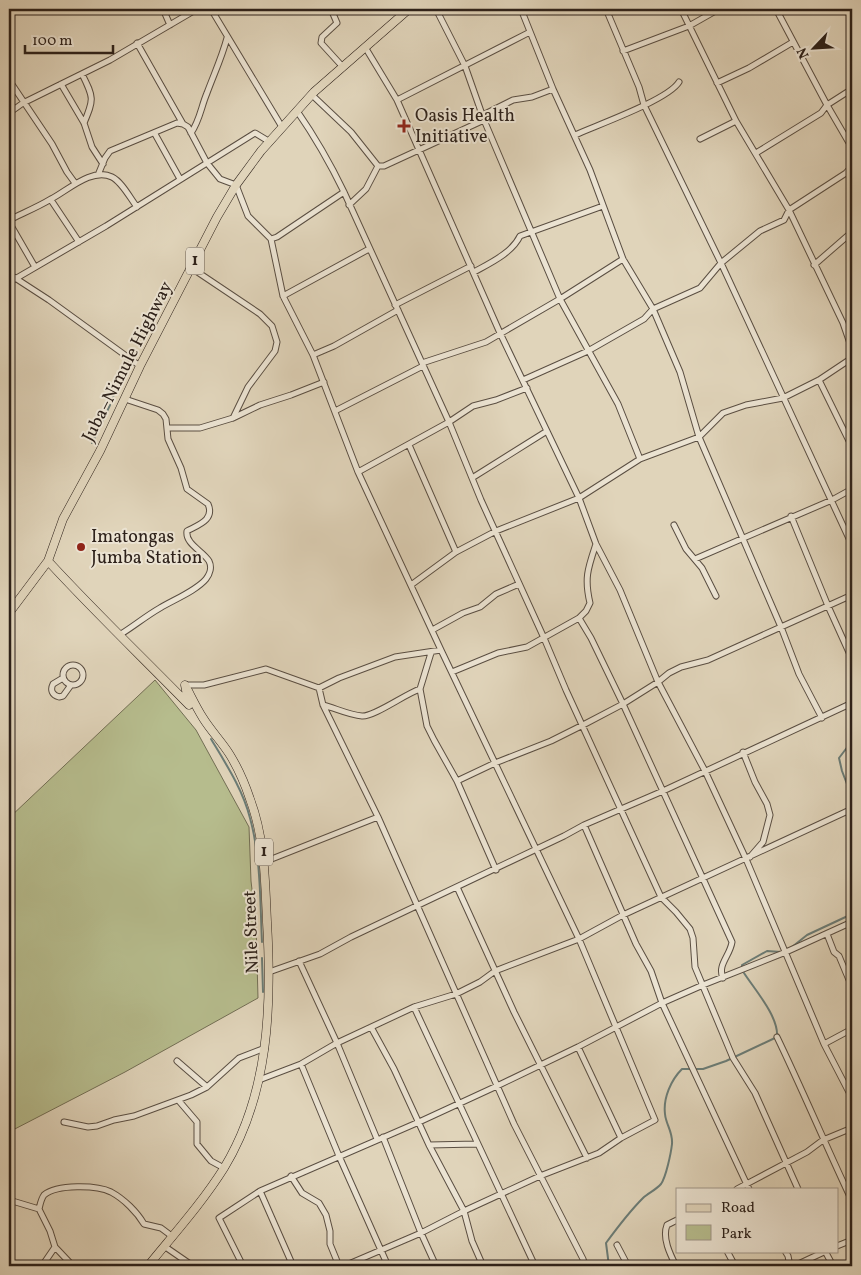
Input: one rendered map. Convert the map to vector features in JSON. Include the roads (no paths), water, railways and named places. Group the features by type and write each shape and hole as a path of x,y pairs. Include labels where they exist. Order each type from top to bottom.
{"main road":[{"name":"Juba–Nimule Highway","path":"9,614 48,561 64,519 85,482 140,366 217,217 236,185 249,166 312,95 409,9"},
{"path":"48,561 189,705 185,685"},
{"name":"Nile Street","path":"148,1266 190,1216 224,1168 245,1126 259,1080 265,1048 269,1002 264,862 259,826 231,756 203,718 185,685"}],"street":[{"path":"162,9 170,25"},
{"path":"9,113 23,103 110,60 197,9"},
{"path":"211,9 282,127"},
{"path":"331,9 337,23 322,37 321,43 342,66"},
{"path":"436,9 466,66 484,117 560,300 618,404 640,459"},
{"path":"520,9 553,89 590,170 623,259 653,309 680,372 699,437 744,538 799,674 822,718"},
{"path":"606,9 644,105 721,262 852,545"},
{"path":"680,9 736,121 789,210 843,323 852,349"},
{"path":"624,51 689,26 719,9"},
{"path":"776,9 852,148"},
{"path":"397,100 530,32"},
{"path":"191,133 201,112 227,37"},
{"path":"717,83 749,68 793,42"},
{"path":"137,44 207,163 220,179 236,185 248,216 271,239 283,296 313,355 358,472 535,850 579,939 615,1028 655,1118 648,1125 621,1138 599,1153 540,1176 421,1233 344,1266"},
{"path":"365,47 397,100 500,333 579,498 596,544 620,590 658,682 748,858 824,1044 852,1098"},
{"path":"82,74 92,97 92,104 84,123"},
{"path":"9,80 52,144 75,183"},
{"path":"575,135 644,105 675,88 678,82"},
{"path":"62,84 84,123 92,147 103,164"},
{"path":"378,166 384,166 420,150 514,100 532,97 553,89"},
{"path":"756,153 814,118 827,105 852,89"},
{"path":"312,95 351,132 378,166"},
{"path":"297,111 328,160 344,192 449,422 518,584 661,898 690,929 695,967 732,1058 755,1093 798,1188"},
{"path":"700,139 736,121"},
{"path":"98,175 110,151 155,134 177,123 183,124"},
{"path":"15,279 137,207 255,133 270,142"},
{"path":"155,134 180,180"},
{"path":"349,205 366,189 378,166"},
{"path":"523,380 588,351 644,319 653,309 700,288 721,262 760,231 784,220 789,210 846,173 852,166"},
{"path":"35,267 15,235 9,221 51,200 75,183 98,175 110,176 116,180 137,207"},
{"path":"271,239 344,192"},
{"path":"51,200 79,242"},
{"path":"474,272 504,254 517,242 520,236 603,206"},
{"path":"814,265 852,232"},
{"path":"283,296 369,249"},
{"path":"334,411 422,365 486,342 560,300 623,259"},
{"path":"313,355 334,346 471,266"},
{"path":"190,267 260,314 272,326 277,342 275,351 248,387 233,418"},
{"path":"9,274 49,300 140,366"},
{"path":"411,585 456,552 496,531 579,498 640,459 699,437 723,413 746,405 783,398 819,380 852,358"},
{"path":"819,380 852,448"},
{"path":"168,428 200,428 233,418 260,405 324,382"},
{"path":"358,472 409,445 473,406 496,400 527,388"},
{"path":"121,634 159,608 198,586 206,579 211,570 207,558 189,541 186,534 188,531 202,525 210,513 210,508 208,504 187,489 181,468 168,439 168,428 163,414 158,410 126,398"},
{"path":"472,478 547,431"},
{"path":"409,445 456,552"},
{"path":"695,559 791,516 832,500 852,489"},
{"path":"791,516 852,659"},
{"path":"674,525 686,549 702,568 716,596"},
{"path":"452,672 498,653 528,647 578,618 586,611 590,604 586,575 596,544"},
{"path":"434,629 463,613 480,607 496,594 518,584"},
{"path":"457,781 495,763 551,741 583,725 623,704 681,667 708,660 852,595"},
{"path":"578,618 591,638 623,704 732,942 728,957 721,965 720,972 722,978"},
{"path":"185,685 204,685 266,669 320,688 339,678 394,657 441,650"},
{"path":"431,653 420,690 427,726 457,781 496,870"},
{"path":"74,665 80,668 83,674 82,680 77,685 71,686 63,678 64,671 67,666 74,665"},
{"path":"63,678 53,684 53,694 59,697 63,696 71,686"},
{"path":"320,688 323,704 378,817 496,1086 585,1266"},
{"path":"323,704 363,716 389,705 409,692 420,690"},
{"path":"269,972 320,954 496,870 584,825 663,791 852,703"},
{"path":"743,753 767,804 770,815 763,842 748,858"},
{"path":"259,1080 301,1064 337,1043 414,1007 456,994 495,971 579,939 623,915 852,809"},
{"path":"264,862 378,817"},
{"path":"584,825 623,915 650,971 662,1003 748,1186 807,1152 823,1140 852,1128"},
{"path":"457,887 540,1065 587,1158"},
{"path":"243,1266 219,1218 260,1191 458,1104 578,1047 662,1003 786,952 852,922"},
{"path":"827,934 852,987"},
{"path":"299,961 337,1043 377,1139"},
{"path":"414,1007 535,1266"},
{"path":"371,1027 394,1069 429,1145 464,1211 472,1241 483,1266"},
{"path":"824,1044 852,1029"},
{"path":"776,1037 803,1091 823,1140 852,1201"},
{"path":"578,1047 621,1138"},
{"path":"64,1122 88,1127 97,1126 179,1101 207,1087 239,1058 265,1048"},
{"path":"178,1061 207,1087"},
{"path":"301,1064 388,1266"},
{"path":"179,1101 197,1122 197,1144 211,1161 224,1168"},
{"path":"383,1137 436,1266"},
{"path":"429,1145 477,1144"},
{"path":"291,1176 302,1193 319,1203 326,1215 330,1231 330,1244 339,1266"},
{"path":"39,1210 44,1196 56,1189 80,1187 105,1189 126,1203 144,1224 161,1228 172,1237"},
{"path":"260,1191 293,1266"},
{"path":"9,1200 39,1210 50,1231 55,1247 73,1266"},
{"path":"676,1220 667,1225 664,1232 671,1258 676,1266"},
{"path":"838,1246 852,1240"},
{"path":"618,1245 628,1266"},
{"path":"164,1246 193,1266"},
{"path":"42,1266 55,1247"},
{"path":"727,1252 734,1266"},
{"path":"786,1252 790,1266"},
{"path":"794,1266 823,1252"},
{"path":"826,1252 833,1266"}],"waterway":[{"path":"112,399 128,364"},
{"path":"92,443 110,405"},
{"path":"211,739 239,787 254,833 258,864 262,942"},
{"path":"852,741 839,758 852,797"},
{"path":"792,947 807,935 852,914"},
{"path":"742,967 742,965 767,951 781,952"},
{"path":"262,958 263,992"},
{"path":"609,1266 606,1243 623,1220 645,1196 661,1184 665,1176 672,1144 666,1118 665,1102 671,1084 678,1073 682,1069 703,1069 726,1061 777,1037 777,1029 770,1012 744,973"}],"place":[{"name":"Oasis Health Initiative","path":"404,126"},
{"name":"Imatongas Jumba Station","path":"81,547"}]}
